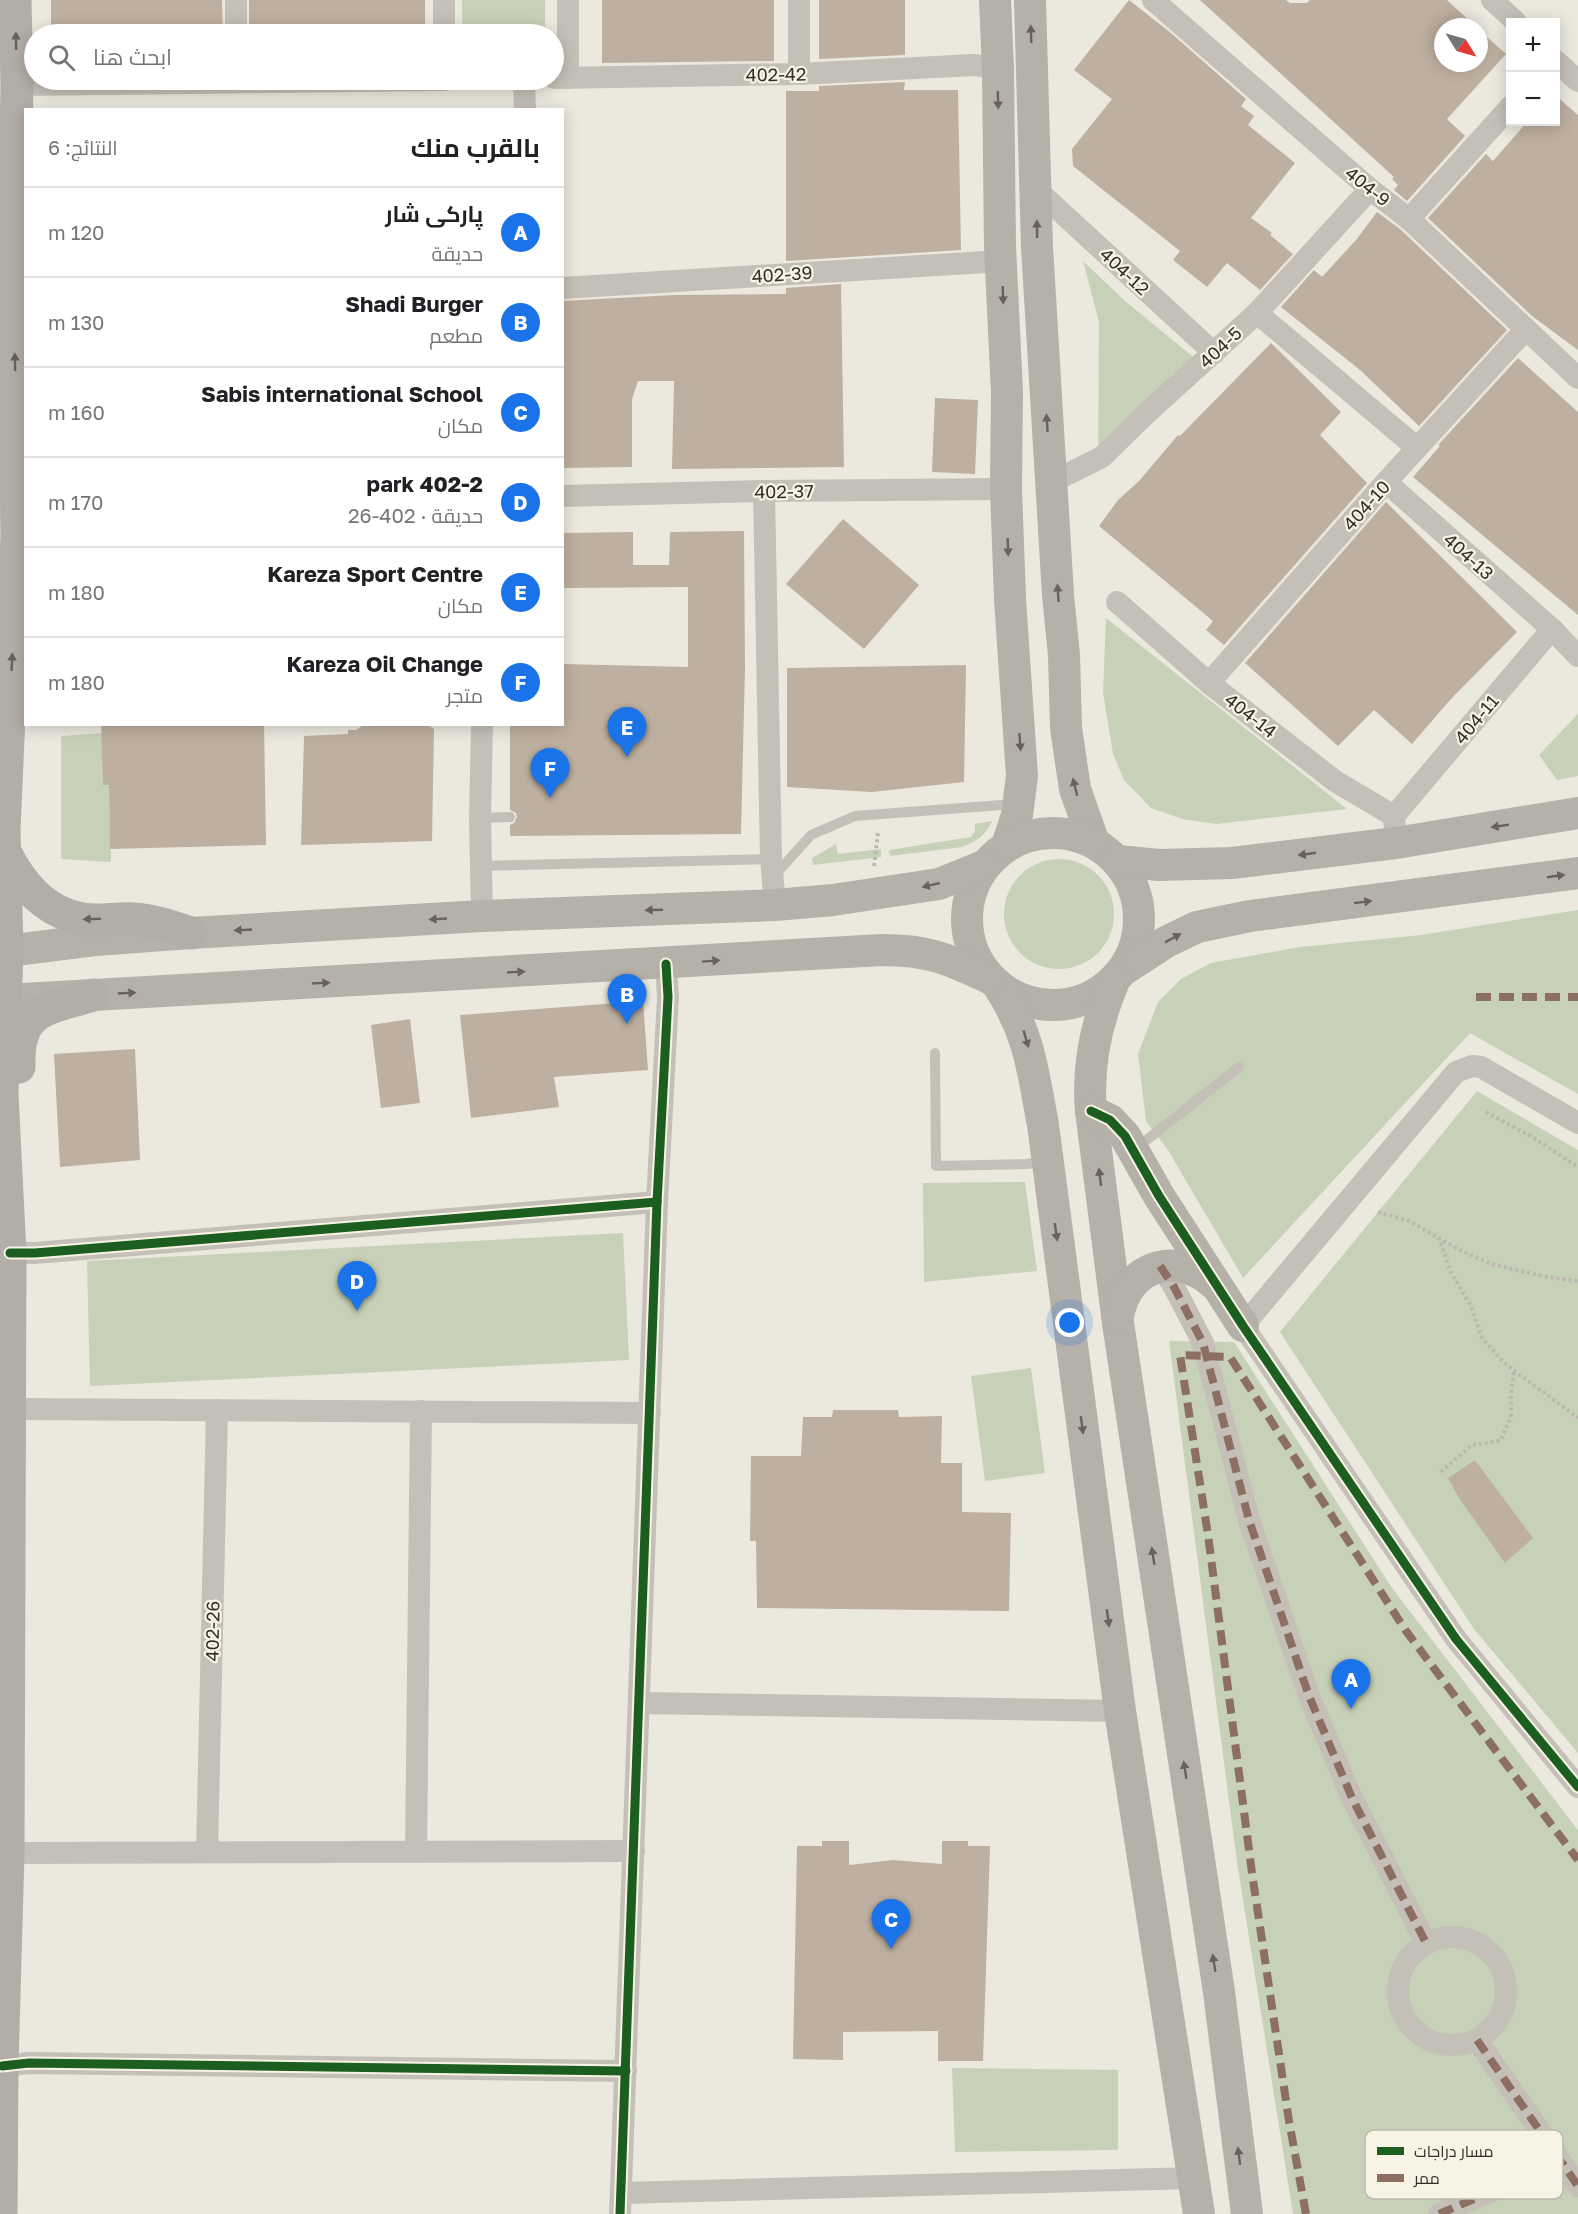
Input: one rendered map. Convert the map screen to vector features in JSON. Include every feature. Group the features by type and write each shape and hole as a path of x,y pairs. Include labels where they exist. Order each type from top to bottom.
{"main road":[{"path":"1,2211 2,2066 8,1853 10,1253 2,1094 4,830 17,534 21,504 15,0"},
{"path":"995,0 1007,392 1006,489 1010,599 1021,754 1019,804 996,856 974,886 967,910 968,934 975,957 1011,1006 1023,1029 1043,1125 1120,1711 1199,2214"},
{"path":"1030,0 1045,391 1068,753 1079,804 1106,852 1133,886 1140,914 1139,934 1133,953 1119,975 1100,1016 1093,1048 1090,1080 1091,1111 1118,1318 1219,1992 1247,2214"},
{"path":"1007,392 1045,391"},
{"path":"3,951 95,940 482,916 772,881 833,900 939,884 996,856 1028,837 1050,833 1072,835 1106,852 1159,865 1212,865 1395,829 1578,813"},
{"path":"4,851 16,875 36,897 54,909 84,919 134,919 155,922 191,933"},
{"path":"3,1000 911,950 951,961 1021,1000 1046,1006 1062,1005 1094,996 1119,975 1183,933 1210,923 1578,873"},
{"path":"8,1215 20,1122 20,1037 26,1025 37,1015 93,995"},
{"path":"1091,1111 1110,1120 1134,1150 1159,1196 1243,1326"},
{"path":"1118,1318 1124,1295 1131,1285 1139,1277 1160,1266 1181,1265 1202,1272 1217,1287"}],"street":[{"path":"236,0 236,24"},
{"path":"444,0 444,24"},
{"path":"564,45 568,0"},
{"path":"799,0 799,74"},
{"name":"404-9","path":"1153,0 1370,189 1409,219 1578,378"},
{"path":"1492,0 1512,18"},
{"name":"402-42","path":"564,78 799,74 974,65 998,68"},
{"path":"1560,65 1578,81"},
{"path":"16,85 24,85"},
{"path":"524,90 525,108"},
{"path":"1409,219 1506,111"},
{"name":"404-12","path":"1036,189 1214,353"},
{"name":"404-5","path":"1052,482 1102,458 1148,412 1257,313 1370,189"},
{"name":"402-39","path":"564,288 1002,261"},
{"path":"1257,313 1417,448"},
{"name":"404-10","path":"1209,683 1386,482 1526,329"},
{"name":"404-13","path":"1386,482 1552,629"},
{"name":"402-37","path":"564,496 764,491 1006,489"},
{"path":"764,491 772,881"},
{"name":"404-14","path":"1117,602 1209,683 1395,829"},
{"path":"1552,629 1578,656"},
{"name":"404-11","path":"1395,829 1552,629"},
{"path":"482,726 480,818 482,916"},
{"path":"666,964 668,997 657,1202 620,2203 1194,2178"},
{"path":"1578,1123 1481,1067 1472,1066 1456,1072 1243,1326 1456,1639 1578,1787"},
{"path":"10,1253 35,1253 657,1202"},
{"path":"1160,1266 1173,1285 1203,1343 1249,1520 1309,1696 1352,1798 1426,1943"},
{"path":"9,1409 650,1413"},
{"name":"402-26","path":"207,1852 217,1410"},
{"path":"416,1852 421,1411"},
{"path":"639,1702 1120,1711"},
{"path":"8,1853 634,1851"},
{"path":"1460,1936 1477,1941 1491,1951 1501,1965 1506,1982 1506,1999 1501,2016 1491,2030 1477,2040 1460,2045 1443,2045 1427,2040 1414,2030 1404,2016 1398,2000 1400,1975 1413,1953 1426,1943 1443,1937 1460,1936"},
{"path":"1477,2040 1538,2130"},
{"path":"2,2066 28,2063 626,2070"},
{"path":"1563,2166 1578,2186"},
{"path":"1439,2214 1474,2199"}],"lane":[{"path":"481,866 772,881 811,835 855,816 1019,804"},
{"path":"480,818 510,817"},
{"path":"935,1053 936,1166 1047,1162"},
{"path":"1134,1150 1239,1067"}],"path":[{"path":"1486,1112 1534,1138 1578,1167"},
{"path":"1378,1212 1409,1221 1460,1250 1491,1264 1547,1277 1578,1281"},
{"path":"1439,1236 1450,1271 1471,1306 1482,1338 1504,1363 1578,1418"},
{"path":"1441,1472 1472,1445 1500,1441 1511,1417 1511,1392 1515,1371"}],"green space":[{"path":"462,0 545,0 545,24 462,24"},
{"path":"1083,261 1125,301 1197,360 1098,465 1099,322"},
{"path":"1106,618 1347,809 1216,824 1182,819 1151,808 1124,780 1113,754 1103,692"},
{"path":"1578,714 1578,776 1557,780 1539,755"},
{"path":"102,733 103,785 116,784 109,797 111,862 61,859 61,736"},
{"path":"992,821 980,837 962,847 890,856 889,850 971,837 975,831 975,824"},
{"path":"836,844 838,854 881,849 881,857 813,865 812,858"},
{"path":"1059,859 1080,863 1098,875 1110,893 1114,914 1110,935 1098,953 1080,965 1059,969 1038,965 1020,953 1008,935 1004,914 1008,893 1020,875 1038,863"},
{"path":"1578,910 1578,1094 1470,1033 1243,1278 1168,1150 1146,1121 1138,1054 1158,1002 1181,979 1211,963 1300,947 1421,935"},
{"path":"1477,1091 1578,1150 1578,1753 1474,1629 1280,1332"},
{"path":"1025,1182 1037,1271 924,1282 923,1183"},
{"path":"623,1233 629,1360 90,1386 87,1261"},
{"path":"1169,1341 1234,1342 1392,1588 1578,1830 1578,2214 1293,2214 1237,1862"},
{"path":"1031,1368 1045,1473 985,1481 971,1376"},
{"path":"952,2068 1118,2070 1118,2150 955,2152"}],"building":[{"path":"51,0 222,0 223,24 51,24"},
{"path":"249,0 425,0 425,24 249,24"},
{"path":"602,0 774,0 774,61 602,63"},
{"path":"819,0 905,0 905,55 819,59"},
{"path":"1129,0 1171,33 1246,99 1241,106 1254,116 1248,125 1295,163 1251,218 1272,233 1270,235 1293,254 1260,290 1227,263 1207,287 1173,260 1180,251 1073,166 1072,149 1112,99 1074,70"},
{"path":"1200,0 1286,0 1290,3 1307,3 1310,0 1447,0 1466,18 1434,18 1434,72 1488,72 1488,38 1506,54 1447,119 1465,136 1407,201 1394,190 1398,185 1392,179 1394,177"},
{"path":"905,82 904,90 958,90 961,250 786,261 786,91 819,91 819,86"},
{"path":"1560,99 1578,115 1578,350 1532,316 1428,218 1486,154 1493,161 1524,126 1560,126"},
{"path":"1377,212 1400,229 1507,330 1419,426 1360,370 1281,307 1314,270 1322,277 1356,240"},
{"path":"841,284 844,467 672,469 674,381 638,381 632,399 632,467 564,468 564,301 674,295 786,294 786,288"},
{"path":"1271,343 1341,412 1320,435 1367,483 1224,645 1206,630 1213,621 1099,526 1118,500 1139,481 1178,435 1180,436"},
{"path":"1518,358 1578,412 1578,615 1413,477 1440,446 1438,445"},
{"path":"935,398 978,400 975,474 932,472"},
{"path":"1386,502 1517,632 1450,700 1412,744 1374,710 1338,746 1245,663"},
{"path":"843,519 919,585 864,649 786,584"},
{"path":"744,531 745,667 741,834 510,836 510,825 517,817 516,813 510,810 510,726 564,726 564,664 688,667 688,587 564,588 564,533 633,532 633,565 669,565 670,532"},
{"path":"966,665 964,782 872,792 787,787 787,668"},
{"path":"101,726 264,726 266,845 110,849 109,785 103,785"},
{"path":"362,726 429,726 434,729 432,841 301,845 304,736 348,734 348,730 356,730"},
{"path":"643,1001 648,1070 554,1077 559,1107 471,1118 460,1015"},
{"path":"410,1019 420,1103 381,1108 371,1025"},
{"path":"135,1049 140,1160 60,1167 54,1054"},
{"path":"833,1410 898,1410 899,1417 942,1416 941,1463 962,1463 962,1512 1011,1513 1009,1611 757,1608 756,1541 750,1541 751,1456 801,1456 803,1417 832,1417"},
{"path":"1475,1460 1533,1538 1505,1563 1459,1498 1448,1478"},
{"path":"822,1841 849,1841 849,1865 893,1860 942,1864 942,1841 968,1841 968,1846 990,1846 983,2061 938,2061 938,2031 843,2032 843,2060 793,2059 797,1846 822,1846"}],"marked path":[{"path":"1476,997 1578,997"},
{"path":"1160,1266 1173,1285 1203,1343 1249,1520 1309,1696 1352,1798 1426,1943"},
{"path":"1306,2214 1289,2121 1252,1873 1208,1535 1180,1355 1230,1357 1406,1631 1578,1860"},
{"path":"1477,2040 1539,2130"},
{"path":"1563,2164 1578,2186"},
{"path":"1439,2214 1474,2199"}],"cycle path":[{"path":"620,2214 657,1202 668,997 666,964"},
{"path":"1091,1111 1110,1120 1125,1136 1159,1196 1243,1326 1456,1639 1578,1787"},
{"path":"10,1253 35,1253 657,1202"},
{"path":"2,2066 29,2063 626,2071"}],"place":[{"name":"Kareza Sport Centre","path":"627,757"},
{"name":"Kareza Oil Change","path":"550,798"},
{"name":"Shadi Burger","path":"627,1024"},
{"name":"park 402-2","path":"357,1311"},
{"name":"پارکی شار","path":"1351,1709"},
{"name":"Sabis international School","path":"891,1949"}]}
